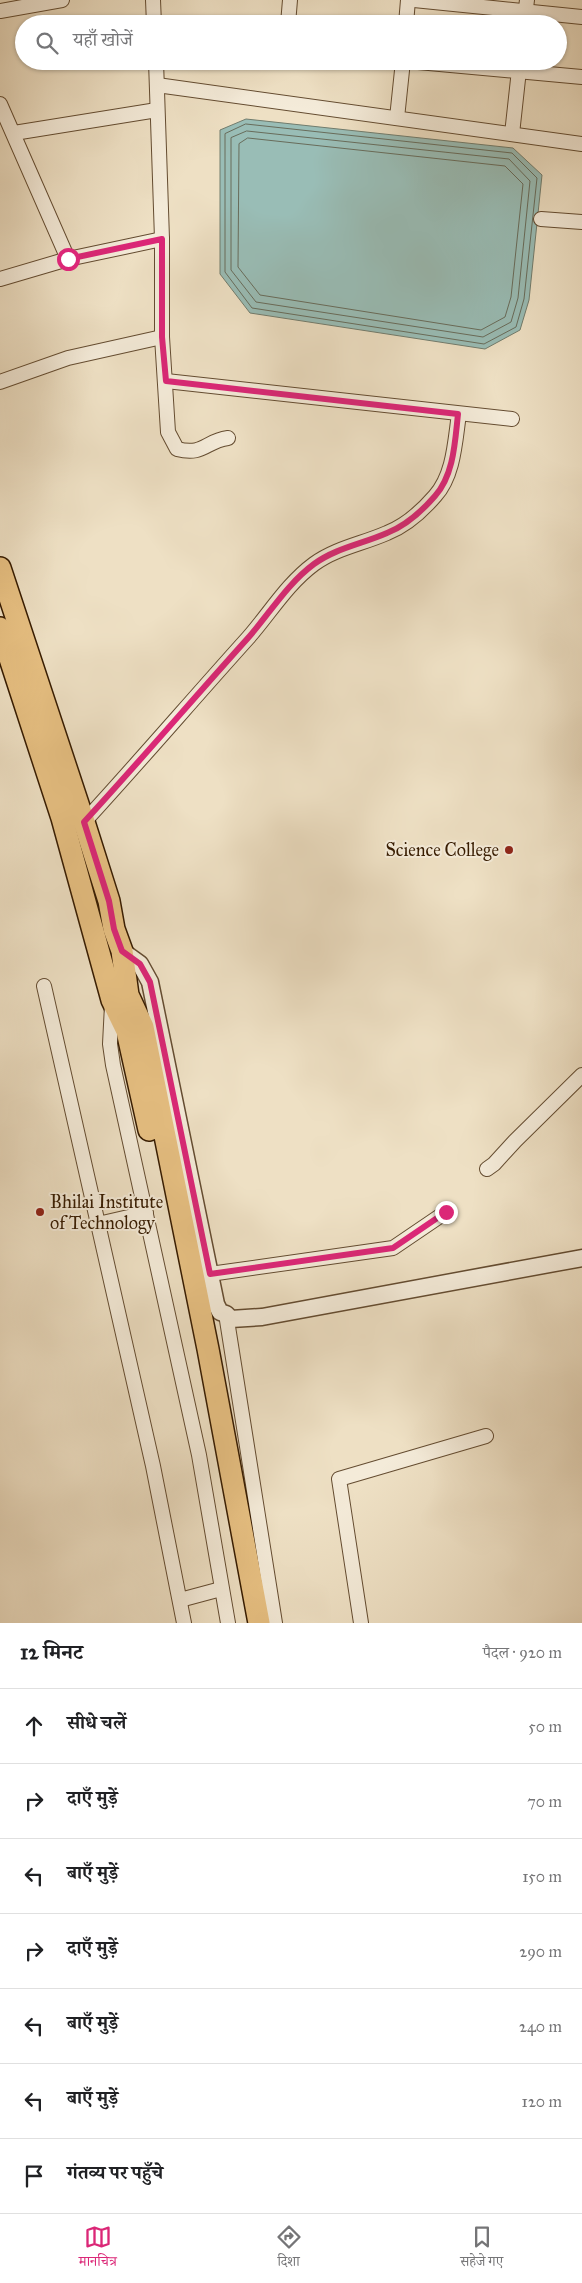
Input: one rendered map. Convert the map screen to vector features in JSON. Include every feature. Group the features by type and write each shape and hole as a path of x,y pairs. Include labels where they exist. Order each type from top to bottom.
{"main road":[{"path":"0,568 84,822 109,901 114,929 122,951 135,1029 208,1348 259,1623"},
{"path":"0,628 62,818 112,1000 135,1029 186,1313 245,1623"}],"street":[{"path":"0,11 62,0"},
{"path":"153,0 154,15"},
{"path":"289,15 290,0"},
{"path":"407,15 408,0"},
{"path":"414,0 559,15"},
{"path":"567,16 582,17"},
{"path":"156,70 162,239 162,337 168,432 177,449 187,452 200,451 220,439 228,438"},
{"path":"397,118 401,70"},
{"path":"512,134 520,70"},
{"path":"543,70 582,77"},
{"path":"157,85 582,144"},
{"path":"0,104 68,259"},
{"path":"14,133 157,110"},
{"path":"541,219 582,222"},
{"path":"0,280 68,259 162,239"},
{"path":"0,382 68,358 162,337"},
{"path":"166,381 512,419"},
{"path":"84,822 254,631 287,590 314,564 340,549 388,533 410,520 435,496 446,480 453,453 458,414"},
{"path":"122,951 140,964 150,982 216,1304 220,1312 226,1314 231,1319 262,1317 582,1258"},
{"path":"44,986 153,1466 184,1623"},
{"path":"112,1000 110,1044 199,1455 228,1623"},
{"path":"487,1168 494,1164 582,1076"},
{"path":"210,1274 393,1248 446,1212"},
{"path":"98,1224 146,1213"},
{"path":"226,1314 276,1623"},
{"path":"361,1623 338,1479 486,1436"},
{"path":"180,1600 222,1589"}],"water":[{"path":"246,119 513,148 542,175 529,300 520,330 485,349 250,313 220,274 220,130"}],"place":[{"name":"Science College","path":"509,850"},
{"name":"Bhilai Institute of Technology","path":"40,1212"}],"route":[{"path":"68,259 162,239 162,337 166,381 458,414 453,453 446,480 435,496 410,520 388,533 340,549 314,564 287,590 167,731 84,822 109,901 114,929 122,951 140,964 150,982 210,1274 393,1248 446,1212"}]}
